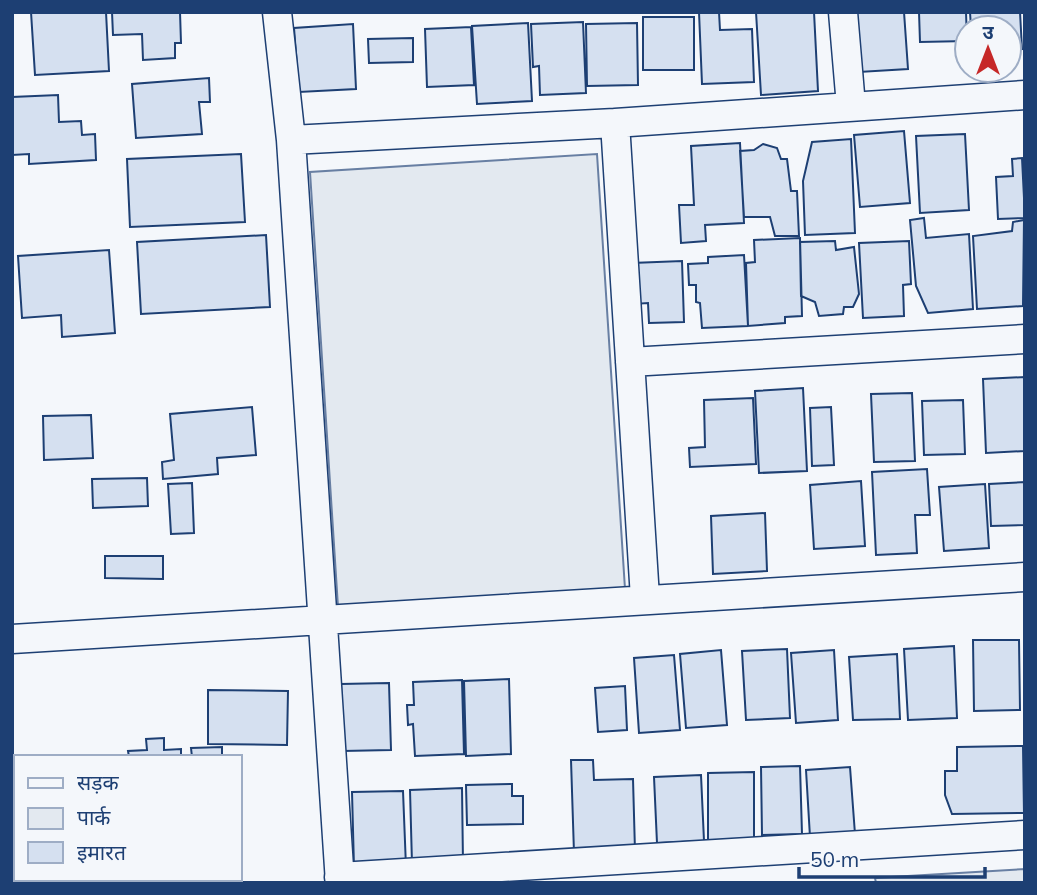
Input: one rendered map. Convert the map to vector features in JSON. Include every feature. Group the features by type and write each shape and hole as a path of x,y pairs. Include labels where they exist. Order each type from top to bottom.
{"street":[{"path":"276,12 291,140 340,880 1025,835"},
{"path":"843,12 851,106"},
{"path":"291,140 1025,95"},
{"path":"615,122 645,598"},
{"path":"630,362 1025,339"},
{"path":"12,639 645,598 1025,577"}],"green space":[{"path":"597,154 625,589 338,607 310,172"},
{"path":"1025,869 1025,883 876,883 875,878"}],"building":[{"path":"31,12 106,12 109,71 35,75"},
{"path":"112,12 180,12 181,43 175,43 175,58 143,60 142,34 113,35"},
{"path":"699,12 719,12 720,30 752,29 754,82 702,84"},
{"path":"756,12 814,12 818,91 761,95"},
{"path":"855,12 904,12 908,69 859,72"},
{"path":"919,12 966,12 953,14 953,41 920,42"},
{"path":"970,12 1020,14 970,14"},
{"path":"643,17 694,17 694,70 643,70"},
{"path":"583,22 586,93 540,95 539,66 533,67 531,24"},
{"path":"528,23 532,101 477,104 472,26"},
{"path":"637,23 638,85 587,86 586,24"},
{"path":"353,24 356,89 299,92 294,28"},
{"path":"471,27 474,85 427,87 425,29"},
{"path":"413,38 413,62 369,63 368,39"},
{"path":"209,78 210,102 199,102 202,134 136,138 132,84"},
{"path":"58,95 59,122 81,121 82,135 95,134 96,160 29,164 29,154 12,155 12,97"},
{"path":"904,131 910,203 860,207 854,135"},
{"path":"965,134 969,210 920,213 916,136"},
{"path":"851,139 855,233 805,235 803,181 812,142"},
{"path":"740,143 744,223 705,225 706,241 681,243 679,205 694,205 691,146"},
{"path":"763,144 777,148 781,159 787,159 791,191 797,191 799,236 775,236 770,217 744,217 740,151 754,150"},
{"path":"241,154 245,222 130,227 127,159"},
{"path":"1022,158 1025,218 998,219 996,177 1013,176 1012,159"},
{"path":"924,218 926,238 969,234 973,309 928,313 916,286 910,220"},
{"path":"1024,220 1023,306 977,309 973,236 1012,231 1013,222"},
{"path":"266,235 270,307 141,314 137,242"},
{"path":"800,238 802,316 785,317 785,323 748,326 746,263 755,262 754,240"},
{"path":"835,241 836,250 854,247 859,294 853,307 844,307 843,314 819,316 815,302 801,296 800,242"},
{"path":"909,241 911,284 903,285 904,316 863,318 859,243"},
{"path":"109,250 115,333 62,337 61,315 22,318 18,256"},
{"path":"744,255 748,326 702,328 700,303 696,302 696,285 689,285 688,264 708,263 708,257"},
{"path":"682,261 684,322 649,323 648,303 634,304 632,263"},
{"path":"1025,377 1025,451 986,453 983,379"},
{"path":"803,388 807,471 759,473 755,391"},
{"path":"912,393 915,461 874,462 871,394"},
{"path":"753,398 756,464 690,467 689,448 705,447 704,400"},
{"path":"963,400 965,454 924,455 922,401"},
{"path":"252,407 256,455 217,458 218,474 163,479 162,462 174,460 170,414"},
{"path":"831,407 834,465 812,466 810,408"},
{"path":"91,415 93,458 44,460 43,416"},
{"path":"927,469 930,515 915,515 917,553 876,555 872,472"},
{"path":"147,478 148,506 93,508 92,479"},
{"path":"861,481 865,546 814,549 810,485"},
{"path":"1025,482 1025,525 991,526 989,484"},
{"path":"192,483 194,533 171,534 168,484"},
{"path":"985,484 989,548 944,551 939,487"},
{"path":"765,513 767,571 713,574 711,516"},
{"path":"105,556 163,556 163,579 105,578"},
{"path":"973,640 1019,640 1020,710 974,711"},
{"path":"954,646 957,718 908,720 904,649"},
{"path":"787,649 790,718 746,720 742,651"},
{"path":"721,650 727,725 686,728 680,654"},
{"path":"834,650 838,720 796,723 791,653"},
{"path":"897,654 900,719 853,720 849,657"},
{"path":"674,655 680,730 639,733 634,658"},
{"path":"509,679 511,754 466,756 464,681"},
{"path":"462,680 464,754 415,756 413,724 408,725 407,705 414,705 413,682"},
{"path":"389,683 391,750 343,751 341,684"},
{"path":"625,686 627,730 598,732 595,688"},
{"path":"208,690 288,691 287,745 208,744"},
{"path":"164,738 164,750 181,749 181,755 129,755 128,751 147,750 146,739"},
{"path":"1023,746 1024,813 952,814 945,795 945,771 957,771 957,747"},
{"path":"222,747 222,755 192,755 191,748"},
{"path":"571,760 593,760 594,780 633,779 635,851 574,853"},
{"path":"800,766 802,834 762,835 761,767"},
{"path":"850,767 855,834 810,837 806,770"},
{"path":"754,772 754,843 708,844 708,773"},
{"path":"701,775 704,841 657,843 654,777"},
{"path":"512,784 512,796 523,796 523,824 467,825 466,785"},
{"path":"462,788 463,863 412,864 410,790"},
{"path":"403,791 406,867 354,868 352,792"},
{"path":"90,881 159,881 159,883"}]}
